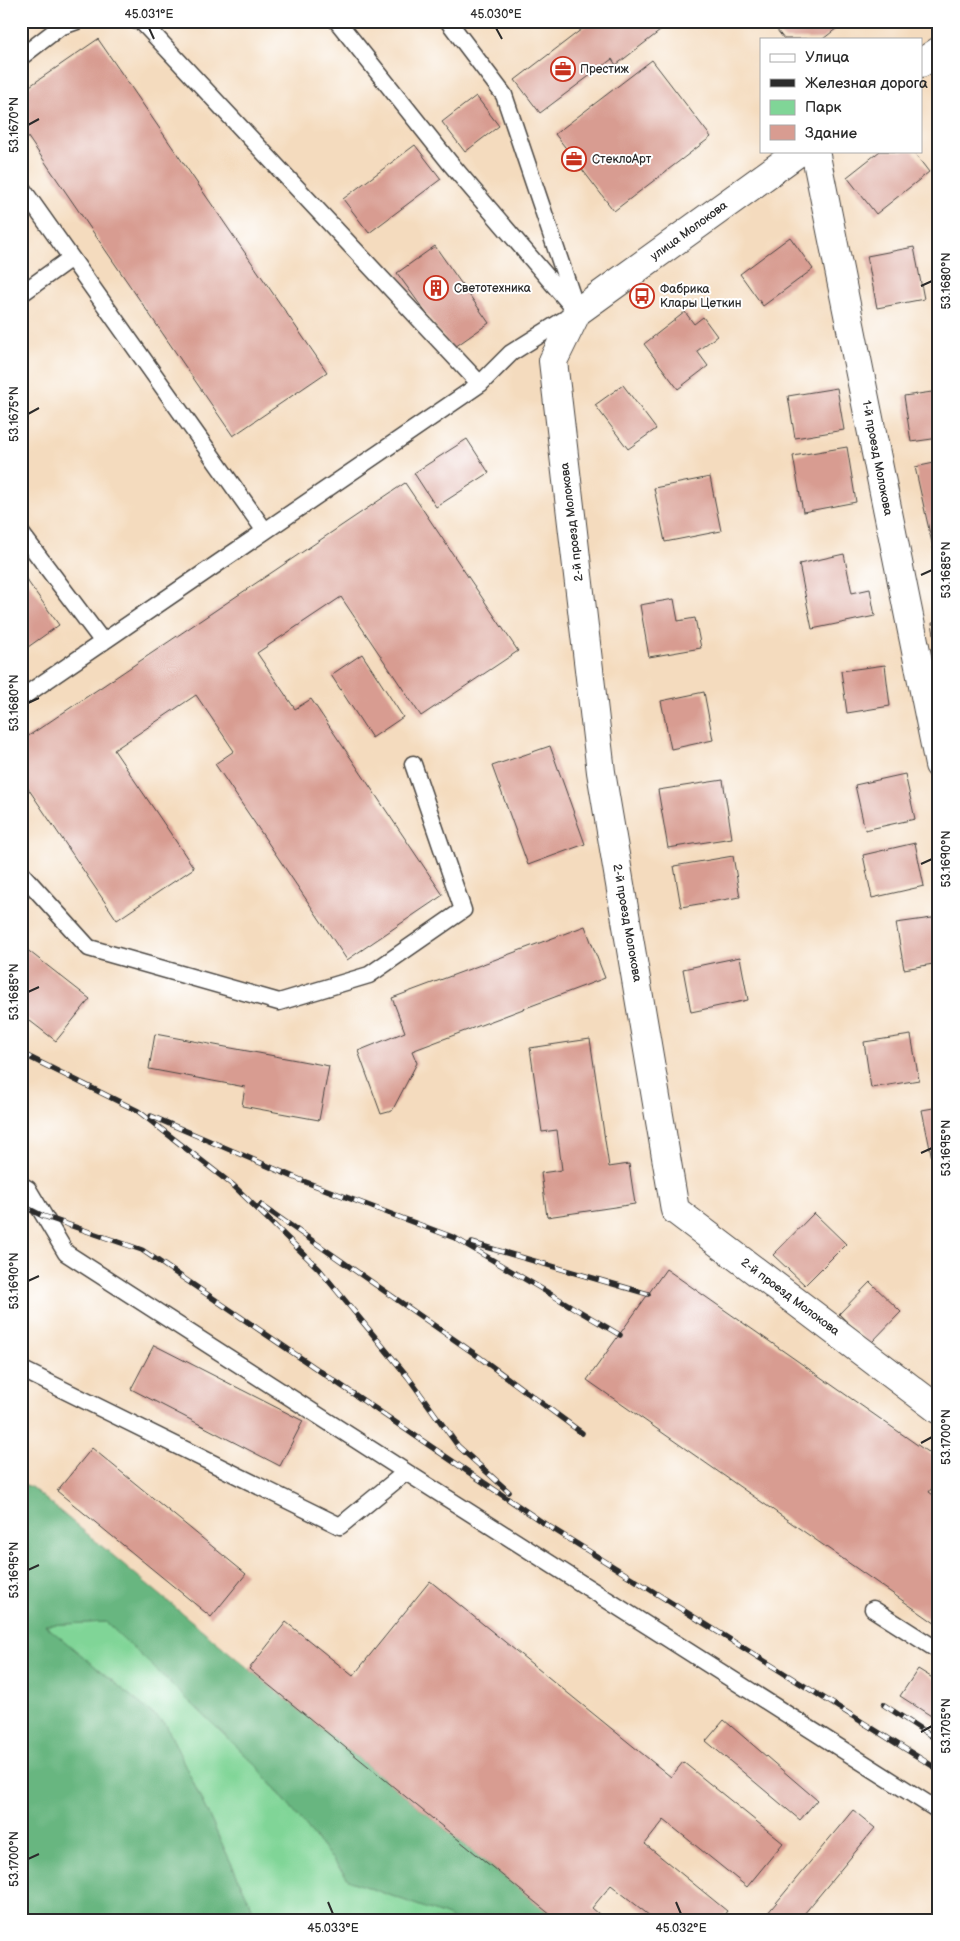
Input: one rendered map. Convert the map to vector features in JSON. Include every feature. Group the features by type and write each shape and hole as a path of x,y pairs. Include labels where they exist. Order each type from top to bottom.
{"street":[{"path":"922,62 939,51"},
{"name":"улица Молокова","path":"577,312 799,152"},
{"name":"1-й проезд Молокова","path":"815,152 939,764"},
{"name":"2-й проезд Молокова","path":"577,312 553,361 601,772 675,1210 939,1410"}],"lane":[{"path":"21,56 60,27 77,21"},
{"path":"137,21 142,22 480,384"},
{"path":"337,21 450,163 577,312"},
{"path":"448,21 504,95 577,312"},
{"path":"21,187 265,531"},
{"path":"21,294 72,258"},
{"path":"21,698 480,384 511,354 577,312"},
{"path":"21,533 103,642"},
{"path":"21,874 89,948 279,1002 369,975 463,910 413,764"},
{"path":"21,1185 28,1189 66,1253 939,1811"},
{"path":"21,1368 340,1526 406,1472"},
{"path":"873,1609 939,1651"}],"green space":[{"path":"21,1483 31,1487 249,1669 557,1920 452,1920 448,1916 350,1881 257,1766 106,1622 45,1625 166,1725 258,1920 21,1920"},
{"path":"107,1622 257,1766 350,1881 448,1916 452,1920 258,1920 166,1725 44,1625"}],"building":[{"name":"Престиж","path":"583,21 673,21 616,65 612,59 540,113 515,80 586,26"},
{"path":"770,21 846,21 824,38 783,38"},
{"path":"98,39 327,372 233,436 21,127 21,92"},
{"path":"652,60 711,137 614,211 555,134"},
{"path":"476,96 499,126 465,152 442,122"},
{"path":"415,145 441,179 369,233 343,199"},
{"path":"879,152 914,152 929,172 876,214 847,177"},
{"path":"790,237 813,269 763,306 740,274"},
{"name":"Светотехника","path":"435,246 489,323 452,349 397,273"},
{"path":"914,247 924,299 877,308 867,256"},
{"path":"685,312 694,324 703,317 717,336 697,351 708,366 678,389 644,344"},
{"path":"623,385 656,429 628,449 595,405"},
{"path":"837,388 844,430 795,438 788,396"},
{"path":"939,391 939,438 911,442 904,396"},
{"path":"467,439 489,473 436,507 414,473"},
{"path":"847,447 856,502 803,512 793,456"},
{"path":"939,462 939,550 934,552 915,467"},
{"path":"710,477 721,531 665,542 654,488"},
{"path":"405,483 518,651 421,716 341,597 257,653 295,709 311,699 443,895 347,960 215,764 234,751 196,695 114,750 194,868 117,920 21,778 21,741"},
{"path":"844,554 852,593 870,589 875,616 812,629 799,564"},
{"path":"21,572 59,625 21,652"},
{"path":"674,599 678,621 695,618 701,648 649,657 640,605"},
{"path":"939,622 939,657 938,657 932,623"},
{"path":"362,654 403,717 372,738 331,675"},
{"path":"885,665 890,706 847,713 841,671"},
{"path":"704,692 713,740 671,749 661,701"},
{"path":"550,746 585,844 528,865 492,766"},
{"path":"905,774 915,819 865,830 855,785"},
{"path":"723,780 732,838 668,848 658,790"},
{"path":"915,843 924,886 872,898 863,855"},
{"path":"733,856 740,897 681,907 674,866"},
{"path":"939,917 939,963 904,969 896,923"},
{"path":"585,926 605,978 412,1051 417,1063 392,1111 381,1114 358,1051 405,1032 392,998"},
{"path":"21,945 90,999 56,1041 21,1014"},
{"path":"740,957 748,1000 691,1012 683,969"},
{"path":"155,1034 329,1066 319,1120 242,1106 245,1087 149,1069"},
{"path":"911,1035 919,1080 871,1088 864,1042"},
{"path":"590,1039 609,1167 629,1164 635,1204 547,1217 541,1173 562,1170 557,1130 542,1132 530,1048"},
{"path":"939,1107 939,1161 933,1163 922,1110"},
{"path":"814,1213 846,1244 805,1285 773,1255"},
{"path":"666,1269 939,1460 939,1478 929,1492 939,1499 939,1626 587,1380"},
{"path":"870,1282 901,1312 870,1344 839,1314"},
{"path":"154,1345 303,1421 280,1466 131,1389"},
{"path":"92,1448 246,1574 211,1617 57,1491"},
{"path":"430,1581 671,1777 683,1762 783,1843 747,1887 664,1820 645,1844 727,1911 720,1920 655,1920 611,1885 592,1908 606,1920 557,1920 249,1669 286,1622 353,1676"},
{"path":"918,1669 939,1682 939,1721 900,1696"},
{"path":"724,1720 817,1800 800,1820 706,1741"},
{"path":"853,1810 875,1828 799,1920 762,1920"}],"railway":[{"path":"21,1053 138,1111 234,1186 319,1269 408,1377 458,1446 509,1492"},
{"path":"151,1116 303,1181 455,1238 620,1335"},
{"path":"21,1205 43,1216 142,1250 542,1522 939,1770"},
{"path":"261,1205 475,1354 582,1433"},
{"path":"472,1243 648,1294"},
{"path":"884,1705 939,1741"}],"place":[{"name":"Престиж","path":"563,69"},
{"name":"СтеклоАрт","path":"574,159"},
{"name":"Светотехника","path":"436,288"},
{"name":"Фабрика Клары Цеткин","path":"642,296"}]}
